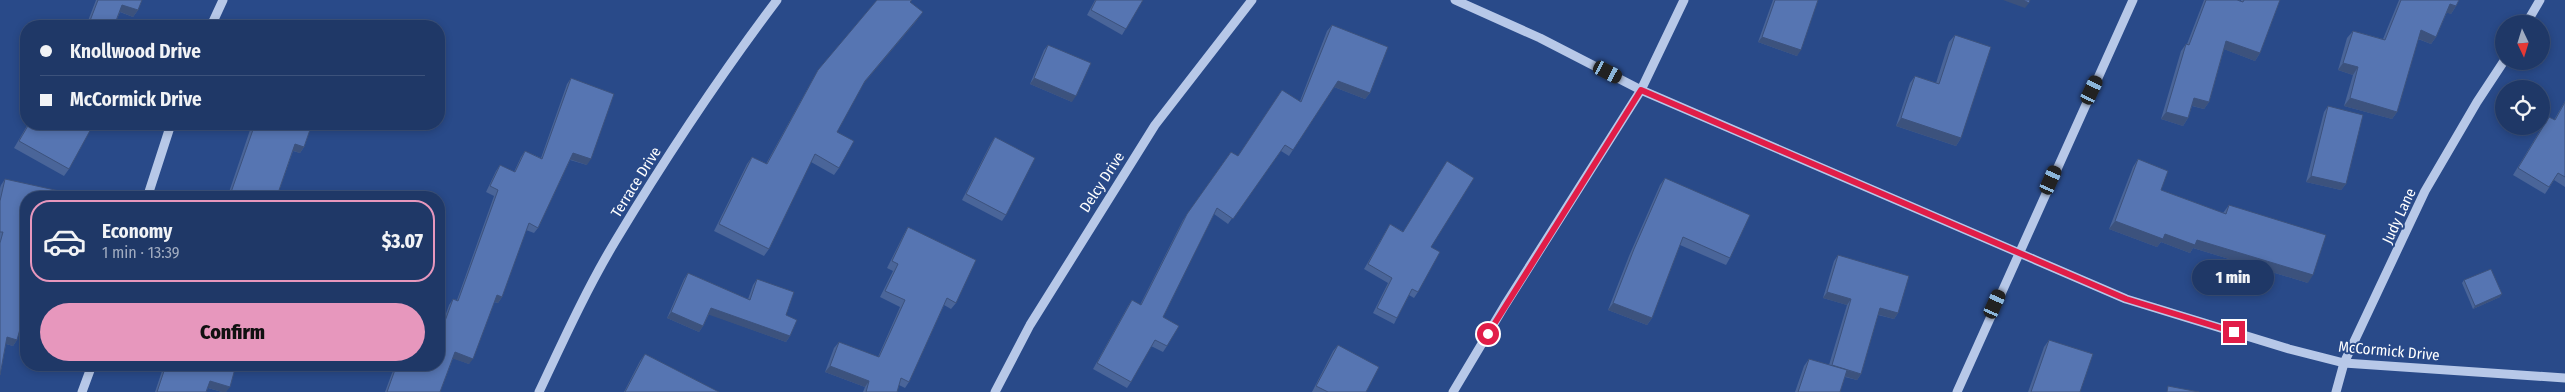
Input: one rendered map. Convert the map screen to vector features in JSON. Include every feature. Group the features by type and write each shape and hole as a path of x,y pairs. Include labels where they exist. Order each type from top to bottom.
{"street":[{"path":"215,20 223,0"},
{"name":"Terrace Drive","path":"539,392 572,322 615,241 696,113 735,55 777,0"},
{"name":"Delcy Drive","path":"995,392 1035,316 1155,125 1252,0"},
{"name":"McCormick Drive","path":"1455,0 1540,38 1641,90 2126,299 2289,349 2344,363 2565,378"},
{"path":"1453,392 1505,305 1641,90 1684,0"},
{"path":"1957,392 2018,252 2133,0"},
{"path":"2531,15 2540,0"},
{"name":"Judy Lane","path":"2336,392 2344,363 2425,192 2477,102 2498,70"},
{"path":"149,191 169,130"},
{"path":"82,392 90,371"}],"building":[{"path":"98,0 142,0 138,10 122,5 116,20 90,20"},
{"path":"877,0 912,0 910,2 923,12 865,81 837,132 854,141 839,168 815,154 769,249 719,224 752,157 767,164 818,70"},
{"path":"1096,0 1143,0 1126,29 1091,10"},
{"path":"1775,0 1818,0 1801,50 1762,37"},
{"path":"2206,0 2237,0 2243,2 2244,0 2280,0 2260,53 2226,41 2209,102 2194,98 2188,118 2166,112 2186,44 2189,45"},
{"path":"2401,0 2459,0 2456,6 2450,4 2436,37 2421,30 2397,112 2350,98 2358,67 2343,63 2353,31 2385,40"},
{"path":"1332,25 1388,47 1370,93 1338,81 1293,150 1285,145 1233,219 1217,208 1163,317 1179,326 1167,346 1155,340 1131,382 1097,363 1132,300 1141,305 1187,214 1231,152 1238,156 1282,90 1301,102"},
{"path":"1955,35 1991,47 1961,138 1901,118 1915,76 1939,84"},
{"path":"1048,45 1091,63 1076,96 1034,78"},
{"path":"571,78 614,94 591,159 573,153 538,228 529,223 502,297 497,295 473,359 455,352 440,392 387,392 395,371 445,371 445,321 453,299 458,301 498,190 490,186 500,165 515,172 525,151 542,159"},
{"path":"2565,102 2565,177 2558,173 2549,187 2518,168 2538,135 2550,135 2550,118 2555,120"},
{"path":"2328,106 2363,115 2346,184 2311,176"},
{"path":"25,130 90,130 69,169 19,141"},
{"path":"253,130 310,130 304,147 295,144 279,191 231,191"},
{"path":"995,137 1035,158 1006,215 966,194"},
{"path":"2138,159 2168,171 2161,190 2226,214 2229,205 2326,235 2313,275 2197,240 2195,245 2165,234 2163,239 2115,221"},
{"path":"1447,161 1474,178 1431,247 1440,252 1418,292 1412,289 1397,318 1377,308 1392,278 1368,264 1390,224 1403,232"},
{"path":"1665,178 1750,215 1730,258 1683,237 1652,318 1613,303"},
{"path":"5,179 59,191 20,191 20,329 17,340 7,337 0,375 0,243 3,232 0,232 0,201"},
{"path":"908,227 976,260 956,303 947,298 909,382 901,378 897,392 866,392 869,381 830,366 839,342 879,357 905,300 885,291 898,264 892,261"},
{"path":"1838,255 1909,276 1898,313 1880,308 1861,374 1832,365 1851,299 1827,292"},
{"path":"2491,269 2502,294 2475,306 2464,280"},
{"path":"688,273 750,300 757,279 794,292 786,315 797,320 790,336 711,308 703,326 671,312"},
{"path":"2049,340 2093,354 2080,392 2031,392"},
{"path":"1338,345 1379,367 1366,392 1328,392 1316,386"},
{"path":"645,354 719,392 625,392"},
{"path":"1809,359 1847,370 1840,392 1798,392"},
{"path":"164,371 234,371 230,387 210,381 206,392 157,392"},
{"path":"2168,386 2199,392 2167,392"}],"route":[{"path":"1488,334 1641,90 2126,299 2234,332"}]}
